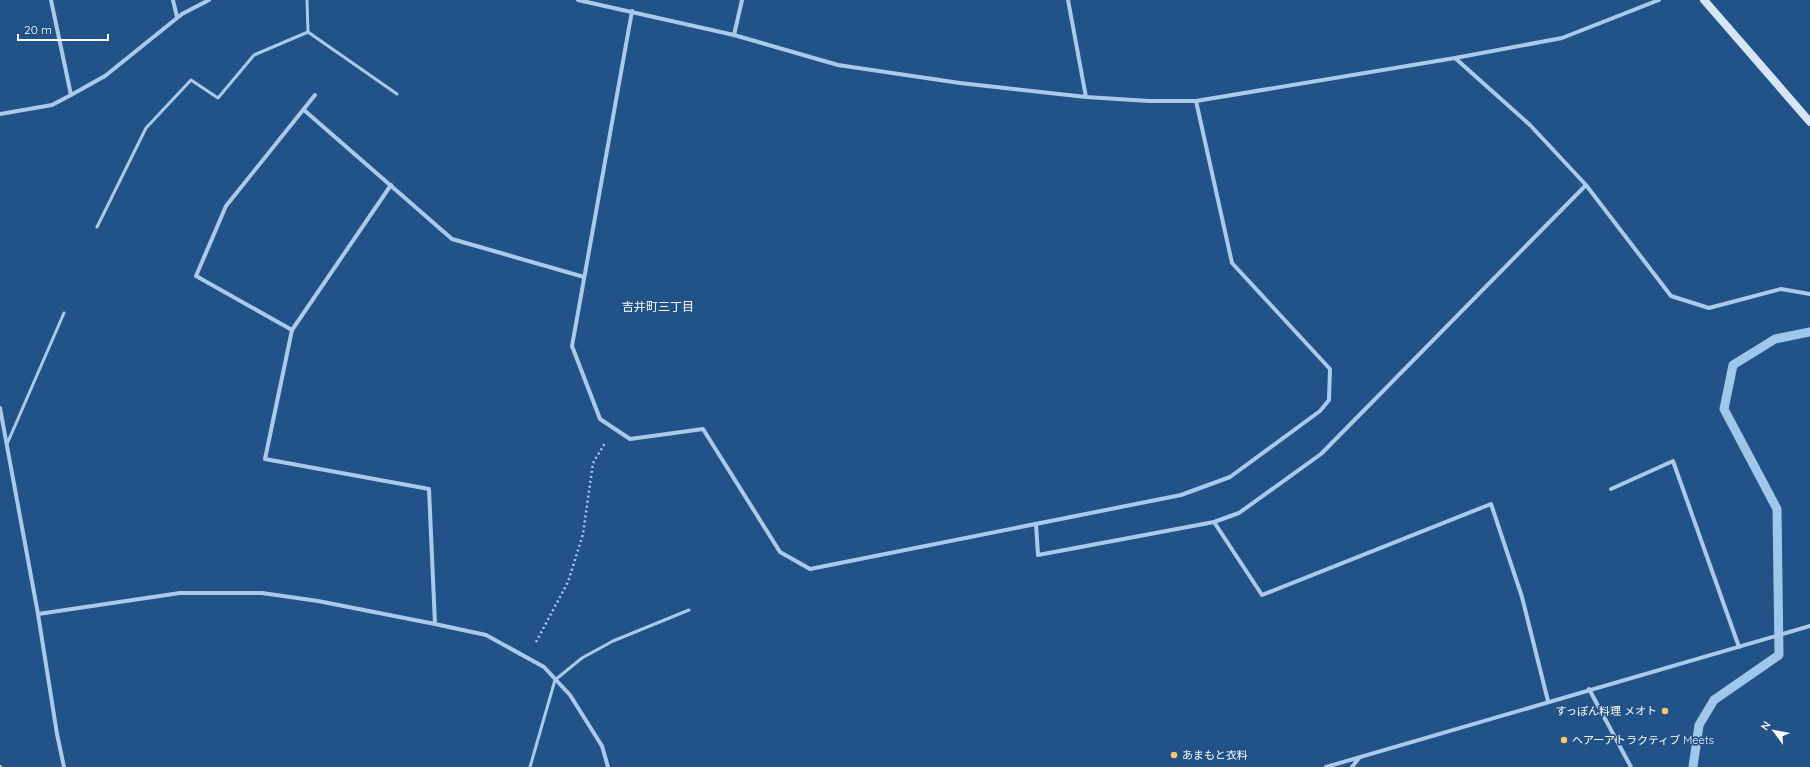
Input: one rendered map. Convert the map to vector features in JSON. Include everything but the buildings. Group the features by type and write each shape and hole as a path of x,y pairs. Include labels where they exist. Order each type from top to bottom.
{"street":[{"path":"51,0 70,95"},
{"path":"174,0 177,17"},
{"path":"0,114 52,105 104,76 177,17 209,0"},
{"path":"578,0 734,35 838,66 960,83 1086,97 1149,101 1196,101 1455,58 1562,38 1659,0"},
{"path":"734,35 742,0"},
{"path":"1068,0 1086,97"},
{"path":"1704,0 1810,122"},
{"path":"632,11 572,346 600,419 630,439 703,429 780,552 810,569 1181,495 1230,477 1320,411 1329,400 1330,369 1232,263 1196,101"},
{"path":"1455,58 1530,125 1586,185 1671,296 1709,308 1780,289 1810,294"},
{"path":"292,330 196,276 226,206 315,95"},
{"path":"304,110 452,238 584,277"},
{"path":"391,185 292,330 264,459 429,489 435,624"},
{"path":"1036,524 1038,555 1214,522 1240,513 1321,454 1586,185"},
{"path":"0,408 38,614 57,734 64,767"},
{"path":"1611,489 1674,461 1739,647"},
{"path":"1214,522 1262,595 1491,504 1522,597 1548,701"},
{"path":"38,614 180,593 262,593 318,601 486,635 544,667 570,695 602,746 608,767"},
{"path":"1326,767 1589,689 1810,626"},
{"path":"1589,689 1631,767"},
{"path":"1353,766 1360,757"}],"lane":[{"path":"307,0 308,32"},
{"path":"308,32 397,94"},
{"path":"97,227 146,128 191,80 218,98 254,55 308,32"},
{"path":"7,444 64,313"},
{"path":"530,767 555,680 582,658 613,641 689,610"}],"path":[{"path":"527,658 568,582 583,534 594,463 614,428"}],"waterway":[{"path":"1693,767 1699,725 1714,700 1779,655 1777,509 1724,409 1733,365 1775,339 1810,332"}],"place":[{"name":"すっぽん料理 メオト","path":"1665,711"},
{"name":"ヘアーアトラクティブ Meets","path":"1564,740"},
{"name":"あまもと衣料","path":"1174,755"}],"district":[{"name":"吉井町三丁目","path":"658,307"}]}
